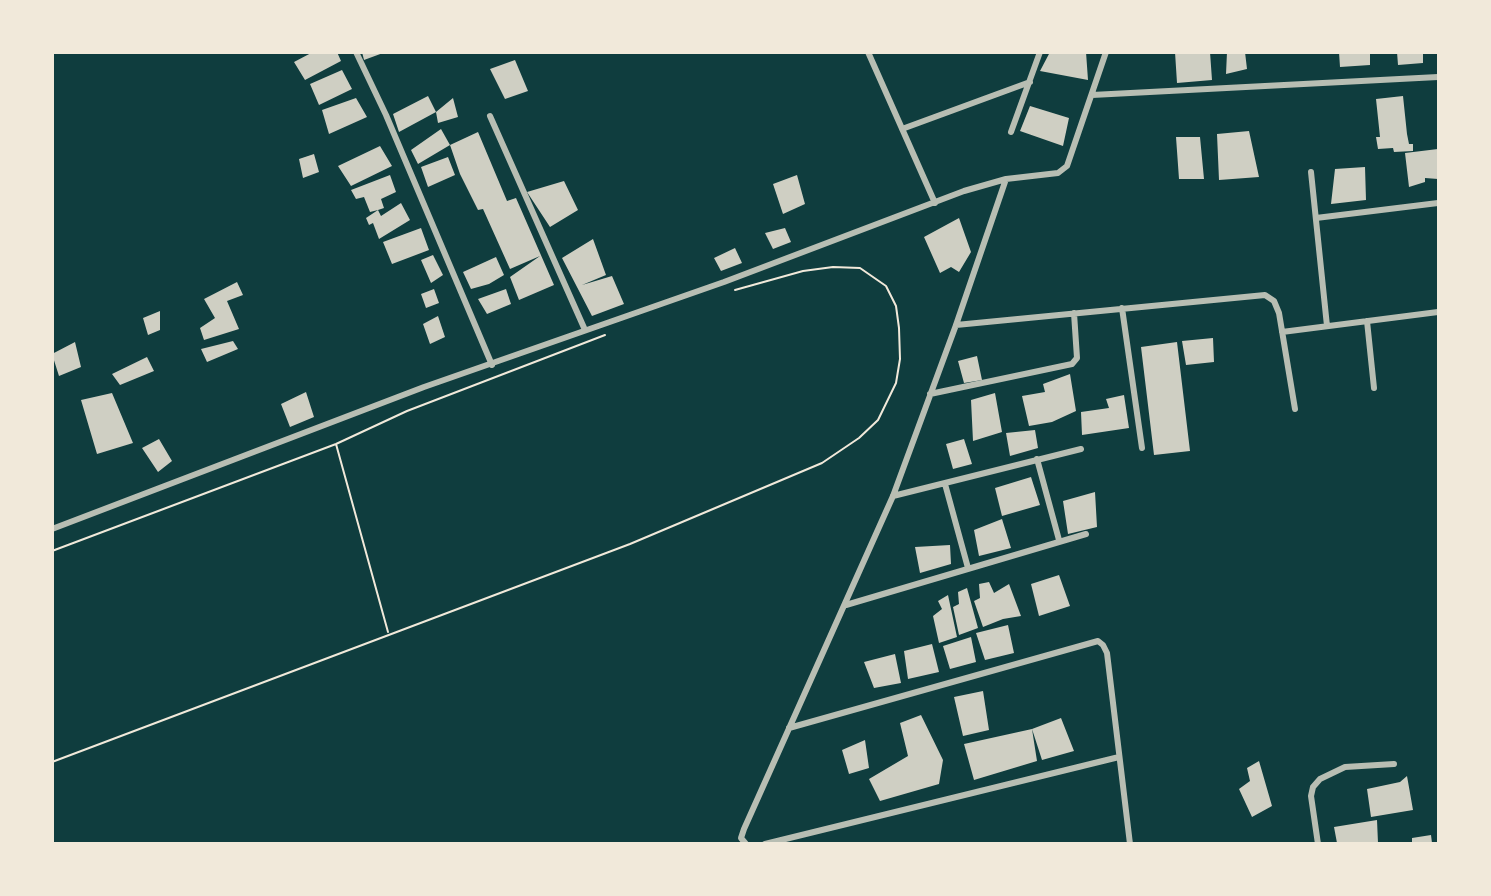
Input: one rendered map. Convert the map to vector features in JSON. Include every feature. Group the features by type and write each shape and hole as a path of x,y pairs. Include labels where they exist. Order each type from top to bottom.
{"street":[{"path":"356,52 492,365"},
{"path":"868,52 935,202"},
{"path":"1011,132 1040,52"},
{"path":"52,529 424,387 724,282 935,202 1006,179 1064,171 1106,52"},
{"path":"1092,95 1438,77"},
{"path":"902,129 1030,82"},
{"path":"490,116 585,330"},
{"path":"1311,172 1327,326"},
{"path":"746,843 741,838 744,829 893,496 957,325 1006,179"},
{"path":"1316,218 1438,203"},
{"path":"957,325 1265,295 1274,302 1282,332 1295,409"},
{"path":"1122,308 1142,448"},
{"path":"1282,332 1438,312"},
{"path":"930,394 1072,364 1077,358 1074,313"},
{"path":"1366,321 1374,388"},
{"path":"893,496 1081,449"},
{"path":"1036,459 1059,540"},
{"path":"945,484 968,568"},
{"path":"846,605 1059,540 1086,534"},
{"path":"789,728 1098,641 1107,653 1130,843"},
{"path":"765,843 902,812 1119,757"},
{"path":"1318,843 1311,796 1312,787 1320,779 1345,767 1394,764"}],"path":[{"path":"52,762 388,633 630,544 822,464 859,438 878,420 896,383 900,359 896,306 886,286 875,276 860,268 833,267 803,271 730,291"},
{"path":"52,551 336,444 407,411 605,336"},
{"path":"336,444 388,633"}],"building":[{"path":"313,52 337,52 341,61 305,80 294,62"},
{"path":"362,52 383,52 383,53 364,60"},
{"path":"1050,52 1086,52 1088,80 1040,71"},
{"path":"1175,52 1210,52 1212,80 1177,83"},
{"path":"1227,52 1245,52 1247,69 1226,74"},
{"path":"1339,52 1370,52 1370,65 1340,67"},
{"path":"1397,52 1423,52 1423,63 1398,65"},
{"path":"515,60 528,91 505,99 490,69"},
{"path":"342,70 352,89 319,105 310,84"},
{"path":"428,96 436,112 399,132 393,114"},
{"path":"1403,96 1407,134 1409,144 1413,144 1413,151 1394,152 1393,148 1378,149 1376,137 1380,137 1376,99"},
{"path":"356,98 367,117 329,134 322,110"},
{"path":"453,98 458,117 438,123 436,112"},
{"path":"1030,106 1069,118 1063,146 1020,131"},
{"path":"441,129 450,145 418,164 411,150"},
{"path":"1249,131 1259,177 1219,180 1217,134"},
{"path":"478,132 507,201 516,198 554,285 519,300 510,277 540,256 510,269 483,209 478,210 460,174 450,145"},
{"path":"1176,137 1200,137 1204,179 1179,179"},
{"path":"380,146 392,166 351,186 338,166"},
{"path":"1438,149 1438,179 1425,178 1425,182 1409,187 1405,153"},
{"path":"314,154 319,172 303,178 299,159"},
{"path":"448,157 455,175 428,187 421,167"},
{"path":"1365,167 1366,200 1331,204 1335,169"},
{"path":"390,175 396,192 381,199 384,208 370,212 364,197 356,199 351,190"},
{"path":"797,175 805,204 783,214 773,184"},
{"path":"564,181 578,210 550,227 527,192"},
{"path":"401,203 410,220 379,239 373,223 369,225 366,218 378,210 381,216"},
{"path":"959,218 971,252 959,272 951,267 940,273 924,237"},
{"path":"421,228 429,250 392,264 383,242"},
{"path":"785,228 791,242 773,249 765,233"},
{"path":"593,239 606,275 582,285 612,276 624,304 592,316 562,258"},
{"path":"735,248 742,263 721,271 714,258"},
{"path":"433,255 443,275 431,283 421,260"},
{"path":"496,257 504,275 489,284 471,289 463,272"},
{"path":"237,282 243,295 227,301 239,329 204,340 200,328 215,318 204,299"},
{"path":"434,289 439,303 426,308 421,294"},
{"path":"506,289 511,304 487,314 478,299"},
{"path":"160,311 160,330 148,335 143,318"},
{"path":"438,316 445,337 430,344 423,324"},
{"path":"1213,338 1214,362 1186,365 1182,341"},
{"path":"233,341 238,349 207,362 201,349"},
{"path":"75,342 81,367 59,376 52,354"},
{"path":"1177,342 1190,451 1154,455 1141,347"},
{"path":"977,356 982,380 964,383 958,361"},
{"path":"147,357 154,371 120,385 112,374"},
{"path":"1070,374 1076,411 1052,422 1029,426 1022,396 1045,392 1043,384"},
{"path":"306,392 314,417 290,427 281,404"},
{"path":"112,393 133,443 97,454 81,400"},
{"path":"995,393 1002,432 973,441 971,400"},
{"path":"1124,395 1129,428 1082,435 1081,412 1109,408 1106,399"},
{"path":"1035,430 1038,448 1010,456 1006,433"},
{"path":"159,439 172,461 158,472 142,448"},
{"path":"964,439 972,464 953,469 946,444"},
{"path":"1031,477 1040,505 1002,516 995,488"},
{"path":"1095,492 1097,527 1068,534 1063,501"},
{"path":"1002,519 1011,548 979,556 974,530"},
{"path":"950,545 951,564 920,573 915,547"},
{"path":"1059,575 1070,606 1039,616 1031,584"},
{"path":"989,582 994,593 1009,584 1021,616 1003,619 983,627 974,601 980,598 979,584"},
{"path":"967,588 978,628 959,635 953,607 959,604 958,592"},
{"path":"948,595 957,637 939,643 933,616 942,609 938,601"},
{"path":"1008,625 1014,653 985,660 976,633"},
{"path":"971,637 976,662 950,669 943,646"},
{"path":"932,644 939,672 908,679 904,651"},
{"path":"895,654 901,683 874,688 864,662"},
{"path":"983,691 989,730 963,736 954,697"},
{"path":"921,715 943,760 939,784 880,801 869,779 908,756 900,723"},
{"path":"1061,718 1074,751 1042,760 1032,729"},
{"path":"1032,729 1037,761 974,780 964,744"},
{"path":"865,740 869,768 849,774 842,750"},
{"path":"1259,761 1272,806 1252,817 1239,789 1250,781 1247,768"},
{"path":"1407,776 1413,810 1371,817 1367,789 1400,782"},
{"path":"1377,820 1378,843 1337,843 1334,827"},
{"path":"1431,835 1432,843 1412,843 1412,838"}]}
